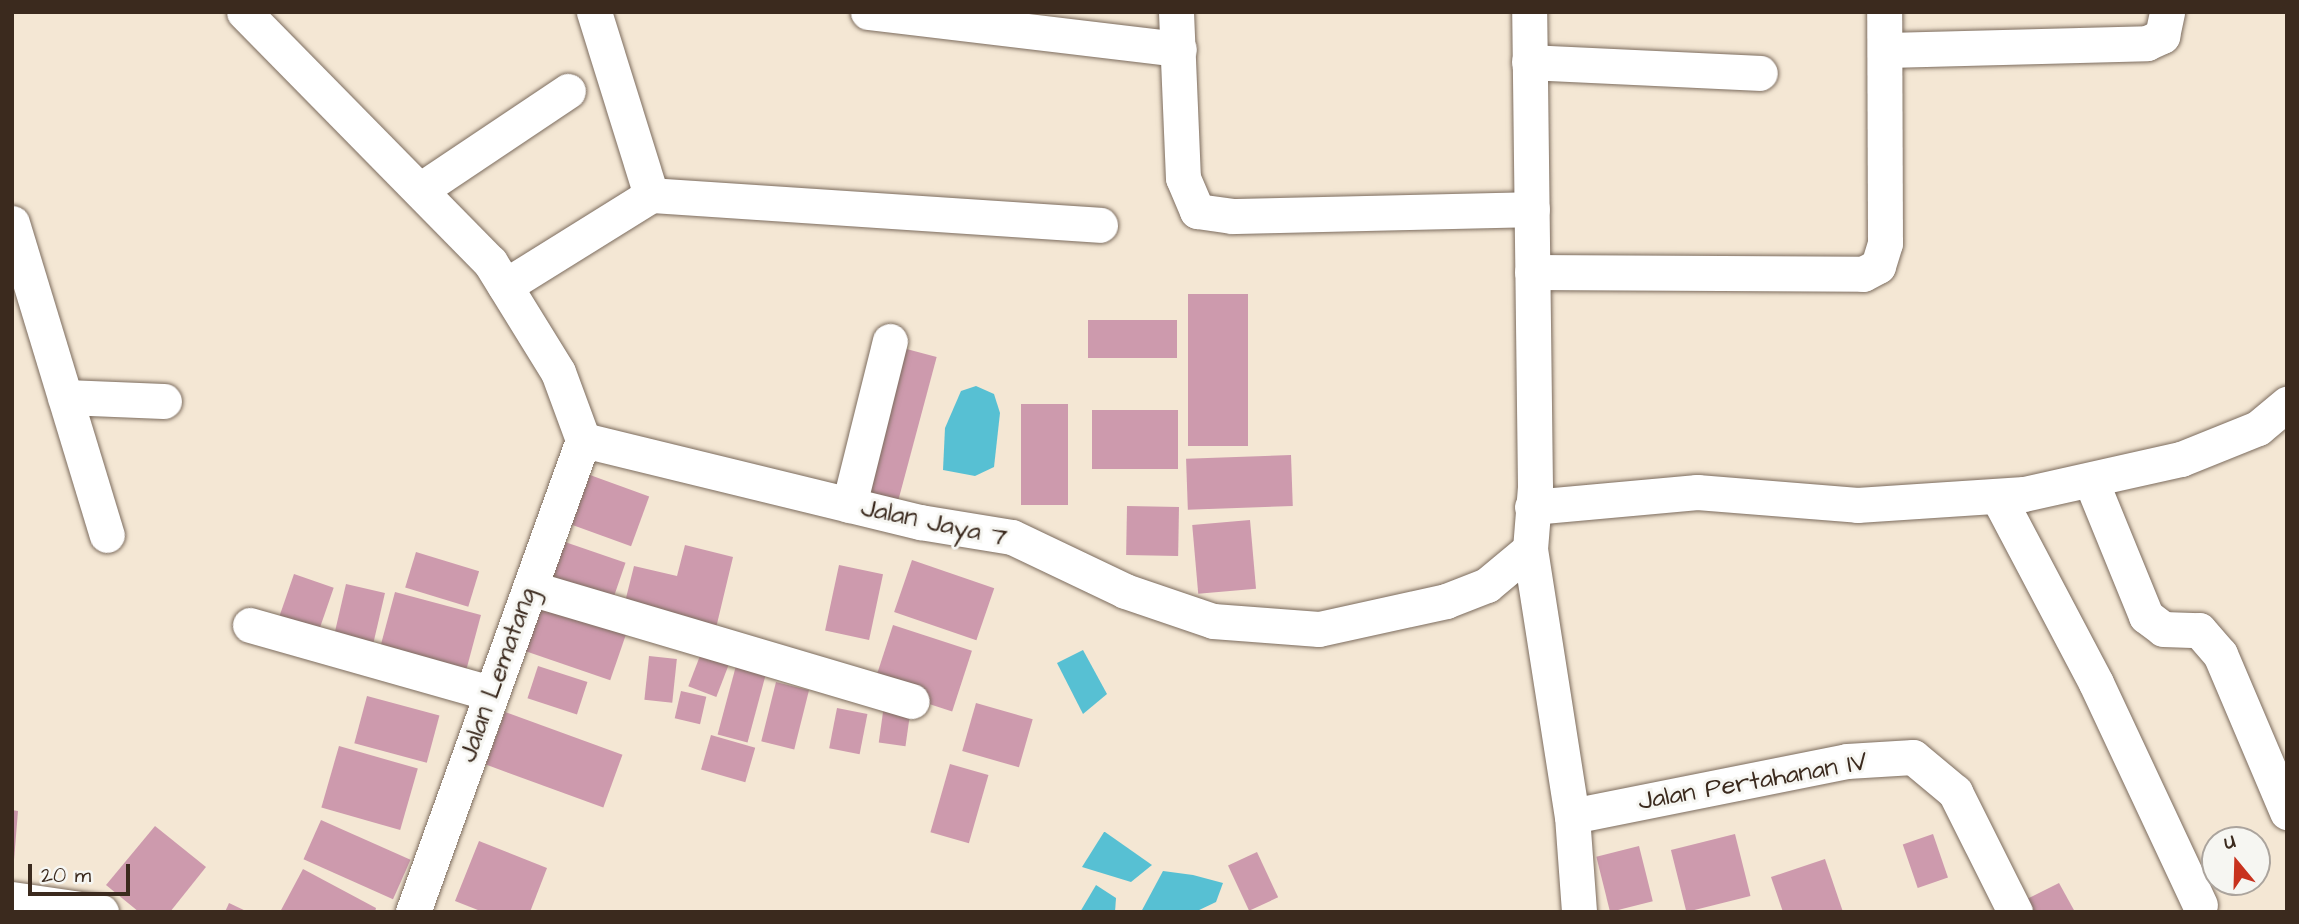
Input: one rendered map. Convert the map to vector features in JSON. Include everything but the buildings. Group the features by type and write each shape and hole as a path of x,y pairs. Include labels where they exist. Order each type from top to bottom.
{"street":[{"path":"244,12 420,190 505,286 558,372 583,440"},
{"path":"594,12 651,195"},
{"path":"867,12 1179,49"},
{"path":"1176,12 1183,178 1197,211 1232,216 1532,209"},
{"path":"1529,12 1532,209 1530,549 1572,816 1579,912"},
{"path":"1532,272 1863,274 1878,266 1885,243 1887,50 1884,12"},
{"path":"1887,50 2147,43 2162,36 2167,12"},
{"path":"1530,62 1760,73"},
{"path":"420,190 568,91"},
{"path":"505,286 651,195 1100,225"},
{"path":"12,223 107,535"},
{"path":"849,505 890,341"},
{"path":"65,397 164,401"},
{"path":"1532,507 1697,492 1857,505 1998,497 2091,481 2243,435 2287,404"},
{"name":"Jalan Jaya 7","path":"583,440 849,505 1012,537 1125,591 1213,621 1319,629 1446,601 1487,585 1530,549"},
{"name":"Jalan Lematang","path":"413,912 489,693 583,440"},
{"path":"2091,481 2146,616 2163,629 2199,630 2220,654 2287,812"},
{"path":"1998,497 2096,683 2200,905"},
{"path":"530,588 912,701"},
{"path":"250,625 489,693"},
{"name":"Jalan Pertahanan IV","path":"1572,816 1847,761 1913,757 1955,792 2015,912"},
{"path":"12,899 101,912"}],"water":[{"path":"976,386 994,394 1000,413 994,467 975,476 943,470 945,428 961,391"},
{"path":"1083,650 1107,694 1083,714 1057,663"},
{"path":"1104,832 1152,865 1131,882 1082,867"},
{"path":"1163,871 1223,883 1216,902 1195,912 1141,912"},
{"path":"1096,885 1116,898 1115,912 1080,912"}]}
